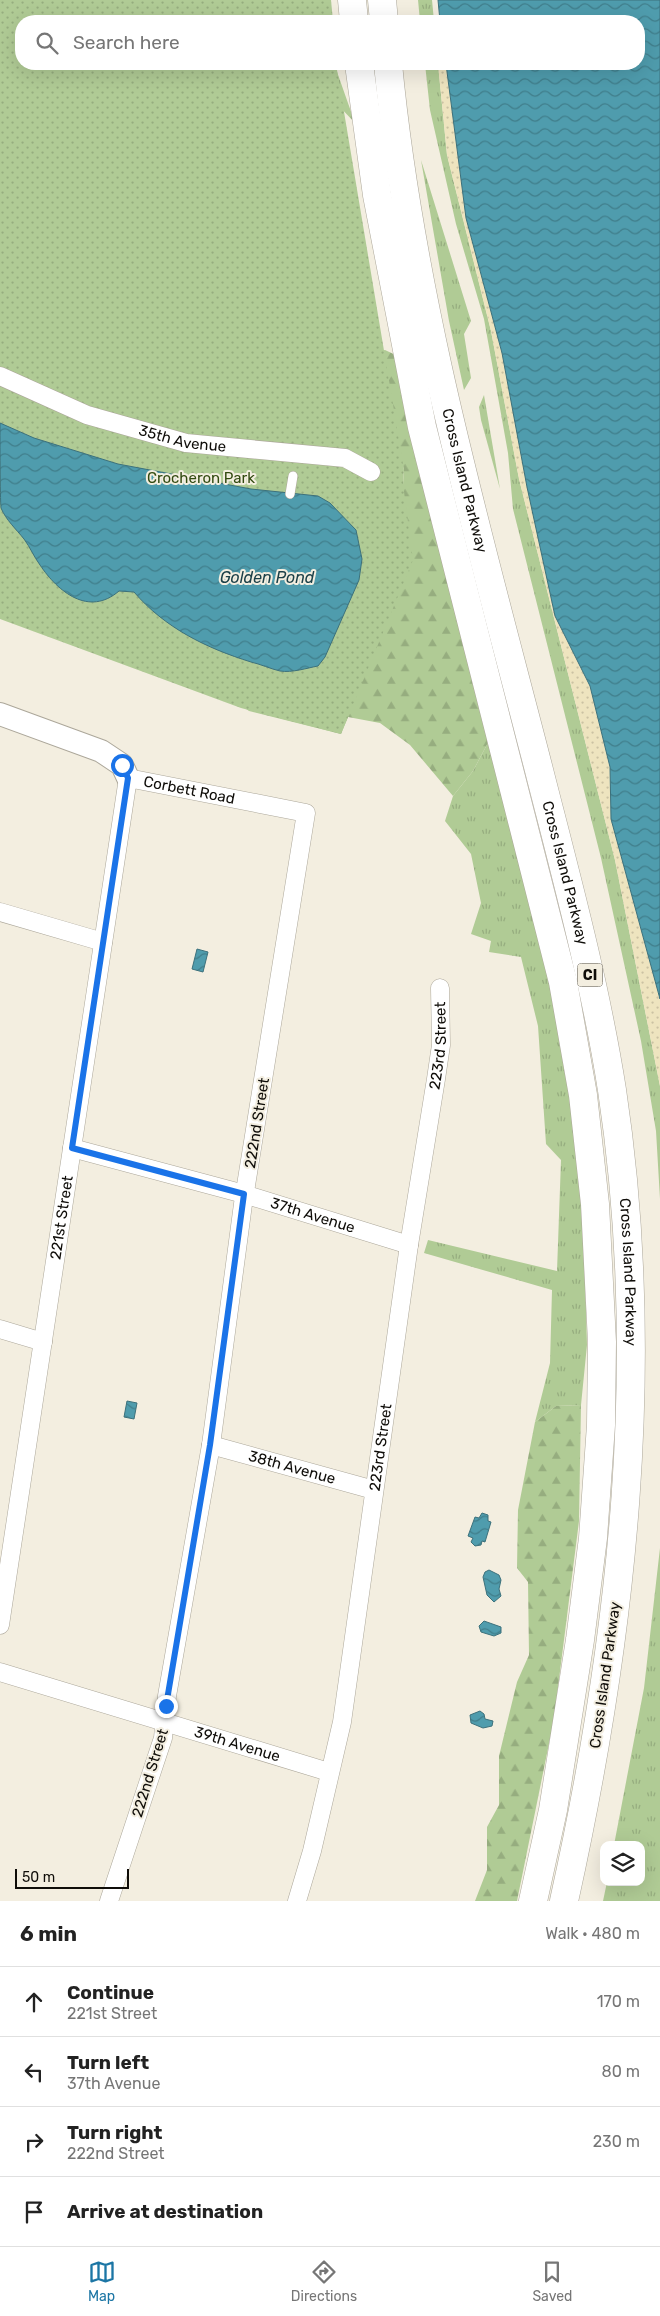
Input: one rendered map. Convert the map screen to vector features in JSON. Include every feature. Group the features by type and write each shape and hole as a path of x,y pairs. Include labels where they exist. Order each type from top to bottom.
{"highway":[{"path":"352,0 353,15"},
{"path":"382,0 383,15"},
{"name":"Cross Island Parkway","path":"360,70 377,195 422,427 444,520 563,982 583,1095 595,1204 602,1314 602,1350 601,1425 593,1538 580,1640 553,1810 534,1901"},
{"name":"Cross Island Parkway","path":"389,70 406,198 423,302 448,415 590,974 612,1088 626,1202 632,1312 631,1390 624,1534 610,1647 597,1730 564,1901"}],"street":[{"name":"35th Avenue","path":"0,376 87,415 186,443 345,458 371,472"},
{"name":"Corbett Road","path":"0,714 101,751 122,765 128,778 306,813"},
{"name":"221st Street","path":"0,1625 128,778"},
{"name":"222nd Street","path":"110,1901 163,1738 167,1696 210,1445 244,1194 306,813"},
{"path":"0,912 103,942"},
{"name":"223rd Street","path":"297,1901 312,1851 342,1722 409,1245 441,1044 440,988"},
{"name":"37th Avenue","path":"72,1148 244,1194 409,1245"},
{"path":"0,1329 43,1342"},
{"name":"38th Avenue","path":"210,1445 374,1490"},
{"name":"39th Avenue","path":"0,1672 329,1772"}],"lane":[{"path":"290,494 292,476"}],"green space":[{"name":"Crocheron Park","path":"0,0 331,0 332,15 15,15 15,70 337,70 404,470 403,484 413,560 341,734 241,708 0,619"},
{"path":"418,0 432,0 433,15 419,15"},
{"path":"336,70 355,123 338,105"},
{"path":"426,70 439,70 447,155 491,331 519,479 615,860 660,1086 660,1199 656,1131 641,1041 601,858 513,509 508,453 484,319 456,224 430,110"},
{"path":"421,160 471,321 464,334 471,378 464,390 449,321"},
{"path":"385,350 400,357 491,737 473,771 453,796 410,745 380,723 348,717 341,734 249,711 0,527 403,484 404,470 373,352"},
{"path":"484,395 500,489 481,420 479,407"},
{"path":"491,737 553,979 582,1171 587,1345 581,1405 556,1406 535,1422 550,1363 552,1290 424,1253 428,1240 557,1271 561,1160 546,1144 538,1026 521,957 489,952 491,941 471,934 481,903 471,854 445,821 453,796 473,771"},
{"path":"581,1405 579,1521 554,1719 517,1901 475,1901 487,1870 487,1827 499,1805 499,1756 517,1682 529,1655 528,1582 517,1568 518,1510 535,1422 556,1406"},
{"path":"660,1548 660,1901 603,1901 606,1886 645,1886 645,1841 615,1841 644,1688"}],"sand":[{"path":"439,70 447,70 466,218 502,353 555,616 590,686 610,767 611,819 660,999 660,1086 615,860 519,479 491,331 447,155"}],"water":[{"path":"438,0 660,0 660,999 611,819 610,767 590,686 555,616 527,487 502,353 466,218 447,70 645,70 645,15 439,15"},
{"name":"Golden Pond","path":"0,423 34,438 118,464 251,489 318,496 330,503 356,530 362,559 359,580 325,657 318,666 294,671 280,671 218,650 187,635 159,616 134,592 119,591 97,602 75,598 65,592 47,575 1,508"},
{"path":"197,949 208,952 203,972 192,969"},
{"path":"127,1401 137,1403 134,1419 124,1417"},
{"path":"482,1513 488,1515 488,1521 491,1522 485,1542 482,1541 481,1545 475,1546 471,1542 473,1538 468,1536 475,1517 479,1518"},
{"path":"489,1570 499,1575 501,1580 499,1589 501,1596 494,1602 487,1595 483,1577 485,1572"},
{"path":"484,1621 501,1627 501,1633 494,1636 481,1632 479,1626"},
{"path":"480,1711 484,1714 485,1719 493,1721 492,1726 483,1728 471,1723 470,1715"}],"route":[{"path":"122,765 128,778 72,1148 244,1194 210,1445 166,1706"}]}
